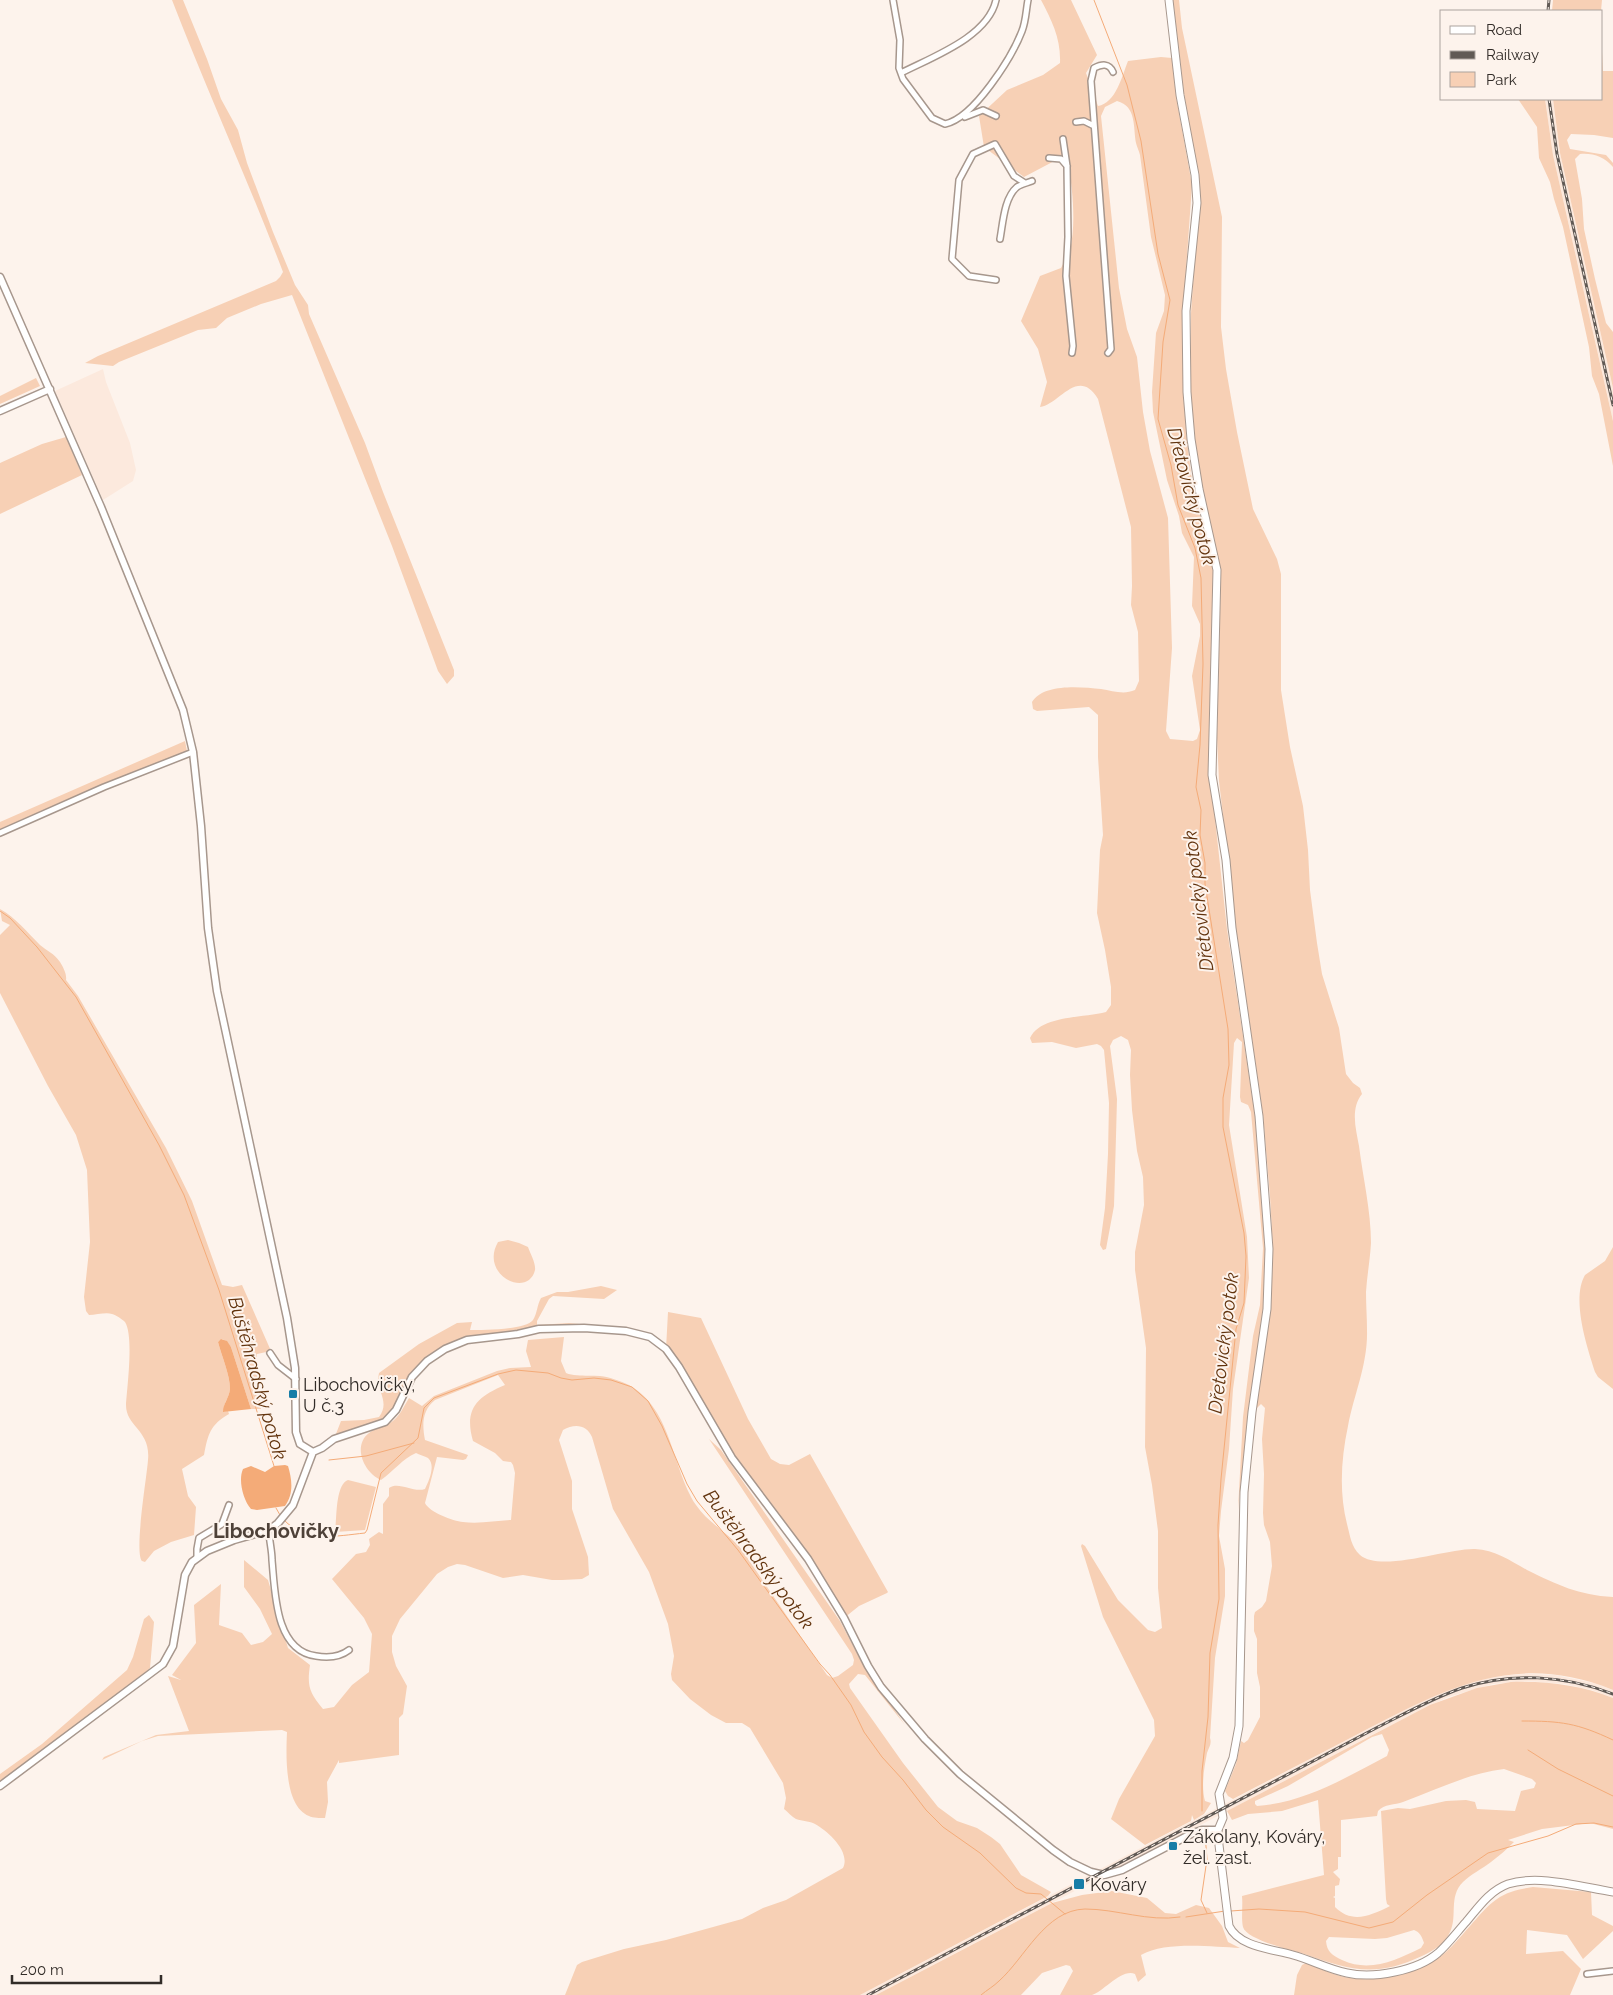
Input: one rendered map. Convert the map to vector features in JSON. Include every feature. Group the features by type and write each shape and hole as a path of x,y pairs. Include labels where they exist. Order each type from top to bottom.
{"main road":[{"path":"1169,0 1180,95 1195,175 1196,194 1192,265 1186,311 1187,392 1191,440 1197,481 1217,570 1212,775 1226,860 1232,928 1259,1116 1269,1249 1267,1309 1252,1412 1244,1492 1239,1726 1233,1758 1220,1794 1223,1818 1218,1830 1227,1917 1232,1934 1243,1941 1347,1973 1372,1975 1398,1970 1435,1955 1489,1895 1505,1885 1522,1880 1536,1880 1613,1892"}],"street":[{"path":"893,0 900,40 899,68 903,79 932,118 945,124 983,110 991,112 996,116"},
{"path":"901,73 974,34 992,14 996,0"},
{"path":"956,121 977,104 1000,71 1022,30 1028,0"},
{"path":"1108,353 1111,349 1094,127 1092,72 1094,68 1103,64 1109,66 1114,72"},
{"path":"1076,122 1084,121 1094,127"},
{"path":"1063,139 1067,166 1068,237 1066,276 1073,346 1072,353"},
{"path":"996,280 969,276 952,259 959,180 973,154 995,144 1014,176 1025,183"},
{"path":"1049,158 1061,159 1067,166"},
{"path":"1000,239 1008,203 1014,190 1019,185 1032,181"},
{"path":"0,277 101,507 183,710 193,752 201,826 208,928 217,992 287,1318 296,1379 295,1412 297,1438 304,1448 313,1452 334,1439 385,1422 396,1410 412,1377 427,1361 445,1349 467,1340 518,1334 539,1329 584,1328 626,1331 650,1337 666,1349 680,1367 732,1458 808,1559 844,1618 868,1666 881,1687 925,1739 980,1792 1070,1862 1091,1872 1104,1875 1122,1870 1193,1833 1202,1830 1218,1830"},
{"path":"0,411 50,389"},
{"path":"0,833 104,787 193,752"},
{"path":"270,1352 278,1365 296,1379"},
{"path":"0,1786 162,1664 173,1646 185,1575 188,1568 198,1557 224,1544 269,1530 278,1523 292,1505 313,1452"},
{"path":"198,1557 199,1538 222,1524 229,1506"},
{"path":"269,1530 274,1591 283,1628 290,1642 300,1650 313,1656 330,1657 343,1654 349,1650"},
{"path":"1587,1974 1613,1971"}],"shaded area":[{"path":"1545,100 1553,100 1560,153 1613,388 1613,421 1553,155"},
{"path":"103,369 106,382 130,443 136,470 133,481 103,500 55,391"},
{"path":"221,1339 227,1341 231,1347 251,1409 223,1412 230,1384 218,1342"},
{"path":"251,1466 265,1472 274,1466 288,1466 291,1486 290,1497 285,1506 257,1510 251,1509 242,1490 241,1479 243,1469"},
{"path":"1528,1674 1555,1675 1594,1683 1613,1690 1613,1698 1592,1690 1565,1684 1528,1681 1493,1684 1448,1697 876,1995 860,1995 1427,1698 1475,1680"}],"green space":[{"path":"172,0 183,0 221,99 238,130 247,163 273,232 295,285 308,305 309,314 365,443 454,670 454,676 447,684 438,671 392,546 292,295 261,304 227,318 216,328 198,330 113,366 85,363 276,281 283,272"},
{"path":"1041,0 1071,0 1097,55 1086,73 1098,106 1109,100 1118,88 1128,61 1161,57 1172,58 1176,96 1192,185 1183,313 1183,392 1191,474 1213,570 1209,738 1211,782 1227,929 1255,1116 1265,1249 1263,1309 1248,1412 1238,1510 1243,1417 1253,1336 1260,1305 1263,1248 1251,1112 1248,1105 1241,1102 1240,1097 1242,1042 1237,1038 1234,1043 1229,1125 1247,1237 1249,1278 1233,1389 1229,1449 1219,1536 1225,1569 1225,1596 1215,1658 1211,1742 1207,1753 1203,1784 1205,1801 1211,1803 1204,1814 1194,1820 1192,1815 1191,1821 1145,1845 1111,1819 1119,1799 1155,1736 1154,1720 1103,1617 1081,1546 1082,1544 1085,1546 1118,1600 1148,1630 1155,1632 1162,1628 1158,1588 1158,1531 1145,1447 1146,1348 1135,1270 1135,1252 1144,1205 1143,1177 1137,1151 1132,1110 1131,1050 1128,1040 1121,1036 1113,1040 1110,1046 1117,1099 1114,1206 1106,1249 1103,1250 1100,1245 1105,1208 1109,1103 1104,1050 1097,1044 1076,1048 1052,1042 1032,1043 1030,1038 1043,1025 1053,1021 1106,1012 1111,1005 1111,987 1097,913 1100,850 1103,835 1098,757 1098,715 1089,707 1037,711 1033,709 1032,702 1038,696 1054,689 1074,687 1123,692 1135,690 1139,681 1138,632 1131,605 1131,527 1098,399 1091,390 1083,386 1069,390 1047,405 1040,407 1047,382 1038,349 1021,321 1040,276 1061,268 1070,250 1073,230 1073,207 1068,164 1060,158 1024,177 984,147 979,116 1007,90 1043,75 1060,63 1057,38","holes":["1117,101 1128,108 1133,118 1151,237 1165,295 1164,311 1156,333 1152,392 1153,412 1167,480 1179,516 1182,533 1194,557 1192,606 1200,624 1200,636 1192,676 1200,730 1197,739 1193,741 1170,739 1166,731 1172,648 1168,518 1150,451 1143,412 1137,357 1127,329 1119,288 1101,116 1105,107"]},
{"path":"1173,0 1179,0 1182,28 1222,217 1221,327 1237,432 1253,509 1277,559 1281,574 1281,690 1290,747 1303,806 1310,890 1322,974 1339,1028 1346,1074 1360,1088 1362,1094 1356,1106 1355,1126 1368,1207 1371,1243 1366,1292 1367,1343 1348,1426 1342,1463 1344,1512 1350,1537 1357,1552 1370,1560 1383,1562 1398,1561 1463,1550 1489,1551 1568,1588 1589,1594 1613,1597 1613,1690 1577,1679 1543,1674 1511,1674 1481,1680 1450,1690 1420,1703 1233,1799 1225,1791 1236,1764 1241,1741 1244,1743 1248,1740 1260,1717 1260,1687 1257,1673 1257,1639 1254,1631 1254,1616 1255,1612 1266,1601 1272,1566 1270,1542 1264,1525 1263,1513 1264,1474 1262,1439 1265,1408 1261,1404 1257,1408 1256,1405 1271,1309 1273,1249 1263,1115 1236,928 1219,781 1217,738 1221,570 1199,473 1191,392 1191,313 1200,185 1184,94"},
{"path":"1553,0 1602,0 1601,10 1552,10"},
{"path":"1603,71 1613,71 1613,138 1571,134 1567,140 1570,149 1606,155 1613,163 1613,167 1602,158 1590,154 1580,154 1575,159 1582,199 1584,229 1606,323 1613,332 1613,388 1560,153 1553,100 1603,100"},
{"path":"1519,100 1545,100 1553,155 1613,421 1613,466 1599,394 1592,376 1589,347 1563,227 1550,182 1539,158 1537,127"},
{"path":"36,378 40,386 0,404 0,396"},
{"path":"66,437 82,475 0,514 0,463 42,444"},
{"path":"185,741 187,751 0,830 0,822"},
{"path":"0,909 16,921 60,962 66,980 78,996 166,1148 192,1201 222,1285 233,1287 242,1285 271,1351 257,1354 256,1368 261,1409 251,1409 231,1347 222,1339 218,1342 230,1384 224,1409 224,1412 228,1411 229,1414 214,1426 207,1441 204,1455 182,1469 188,1496 196,1507 194,1535 171,1542 154,1551 145,1562 142,1561 140,1555 139,1544 148,1450 146,1442 127,1412 130,1350 128,1329 125,1322 119,1317 107,1313 89,1315 86,1311 84,1297 90,1242 87,1170 76,1135 48,1086 0,993 0,935 10,925 2,921"},
{"path":"508,1240 528,1247 533,1258 535,1270 531,1278 524,1282 515,1283 507,1279 500,1273 495,1264 494,1254 498,1242"},
{"path":"1613,1247 1613,1389 1598,1377 1595,1372 1582,1323 1580,1297 1581,1285 1585,1275 1605,1261"},
{"path":"601,1286 617,1290 604,1299 553,1296 549,1299 537,1321 537,1325 569,1323 631,1329 626,1331 539,1329 467,1340 445,1349 412,1377 385,1422 334,1439 341,1421 379,1417 384,1406 378,1379 379,1373 419,1344 457,1323 472,1322 470,1330 503,1329 522,1326 533,1320 541,1298 557,1292"},
{"path":"668,1312 701,1318 748,1419 771,1459 780,1464 789,1465 810,1454 887,1593 859,1606 844,1618 808,1559 732,1458 666,1349"},
{"path":"564,1337 561,1361 566,1373 611,1378 629,1385 655,1409 670,1440 681,1474 696,1505 707,1518 742,1550 827,1675 832,1678 838,1676 853,1665 852,1654 709,1439 721,1450 840,1621 862,1663 905,1725 865,1675 858,1674 849,1684 903,1763 938,1807 957,1821 977,1828 1000,1844 1021,1875 1051,1892 1048,1896 860,1995 565,1995 577,1965 582,1962 624,1949 666,1940 742,1919 763,1908 786,1900 843,1868 845,1862 841,1849 832,1837 813,1823 796,1819 784,1809 786,1798 783,1783 750,1728 742,1723 726,1723 711,1715 690,1699 672,1680 674,1656 668,1624 649,1572 613,1509 592,1437 587,1430 580,1426 572,1426 563,1430 559,1440 572,1481 572,1509 588,1557 589,1575 582,1579 562,1580 523,1575 503,1578 457,1564 437,1574 400,1619 392,1636 392,1652 396,1666 407,1686 403,1714 399,1718 399,1755 339,1763 339,1760 327,1782 328,1802 325,1818 309,1816 295,1802 288,1779 287,1732 282,1730 158,1736 142,1741 102,1760 104,1757 156,1735 189,1731 168,1676 181,1680 172,1675 196,1643 194,1605 221,1584 219,1625 242,1633 251,1645 263,1642 272,1634 260,1609 244,1587 244,1560 268,1580 288,1648 310,1665 309,1684 315,1698 323,1709 334,1707 352,1685 369,1672 372,1634 364,1618 332,1579 356,1554 366,1552 370,1545 369,1539 379,1532 383,1534 383,1504 389,1496 389,1488 397,1486 416,1490 425,1489 432,1469 428,1458 416,1453 406,1458 381,1480 370,1472 362,1459 361,1445 364,1438 371,1431 393,1421 409,1398 422,1406 434,1396 497,1371 531,1367 526,1351 528,1340","holes":["498,1375 505,1385 486,1394 480,1400 475,1406 470,1421 473,1441 495,1453 503,1461 511,1462 513,1465 515,1473 511,1520 481,1523 463,1522 436,1513 425,1503 437,1457 463,1460 468,1455 425,1440 423,1429 425,1413 435,1400"]},
{"path":"348,1480 376,1487 365,1530 335,1532 339,1495 344,1483"},
{"path":"149,1615 154,1622 150,1668 135,1682 0,1784 0,1774 42,1744 127,1670 133,1657 144,1619"},
{"path":"1511,1682 1537,1682 1575,1687 1613,1698 1613,1829 1590,1823 1542,1829 1508,1840 1514,1842 1494,1860 1466,1879 1458,1888 1454,1900 1452,1926 1445,1940 1430,1952 1405,1963 1375,1969 1347,1967 1260,1940 1246,1931 1242,1923 1242,1896 1324,1875 1318,1800 1282,1811 1248,1814 1232,1820 1227,1811 1430,1705 1477,1688","holes":["1382,1734 1389,1750 1387,1756 1325,1788 1292,1800 1257,1806 1255,1804 1255,1801 1288,1786 1372,1737","1504,1769 1532,1779 1536,1783 1534,1788 1521,1791 1515,1811 1477,1809 1475,1802 1466,1800 1446,1801 1410,1809 1398,1808 1381,1811 1386,1899 1387,1904 1390,1906 1361,1917 1348,1915 1335,1907 1335,1898 1333,1897 1335,1896 1335,1886 1339,1885 1340,1879 1333,1872 1338,1869 1338,1857 1341,1857 1341,1820 1377,1816 1378,1811 1383,1807 1403,1802 1465,1778","1414,1930 1418,1932 1424,1943 1421,1948 1402,1957 1383,1963 1363,1965 1352,1964 1335,1956 1329,1951 1326,1941 1329,1937 1387,1938"]},
{"path":"1533,1887 1591,1892 1592,1915 1613,1926 1613,1931 1583,1959 1567,1935 1527,1930 1526,1954 1563,1951 1581,1969 1570,1995 1294,1995 1297,1975 1302,1965 1306,1963 1339,1976 1362,1979 1389,1977 1416,1970 1440,1957 1449,1949 1491,1903 1510,1892"},
{"path":"1112,1891 1147,1898 1165,1913 1176,1914 1196,1905 1209,1908 1222,1926 1228,1942 1240,1948 1176,1946 1151,1951 1141,1955 1146,1975 1138,1982 1135,1974 1124,1974 1092,1995 1060,1995 1073,1971 1070,1966 1066,1965 1042,1973 1021,1995 876,1995 1052,1903 1082,1895"}],"waterway":[{"name":"Dřetovický potok","path":"1094,0 1127,85 1141,141 1158,254 1170,300 1163,342 1158,419 1171,465 1178,505 1195,548 1201,578 1203,664 1200,745 1196,787 1201,810 1200,835 1205,863 1205,884 1228,1029 1229,1065 1223,1098 1223,1127 1244,1233 1246,1256 1244,1303 1236,1329 1221,1479 1218,1525 1219,1599 1210,1653 1208,1717 1202,1771 1202,1811"},
{"name":"Buštěhradský potok","path":"0,911 10,918 37,947 76,997 159,1145 184,1195 219,1290 274,1466"},
{"name":"Buštěhradský potok","path":"284,1520 302,1532 312,1535 332,1536 365,1533 381,1473 418,1438 424,1408 434,1398 498,1374 516,1370 548,1373 572,1380 594,1378 611,1380 632,1387 648,1401 662,1426 687,1484 697,1501 738,1550 820,1664 830,1675 851,1705 864,1732 882,1757 926,1810 943,1827 980,1853 1016,1888 1026,1893 1041,1894 1065,1914"},
{"path":"329,1460 366,1456 414,1443"},
{"path":"272,1457 285,1456"},
{"name":"Buštěhradský potok","path":"276,1508 280,1515"},
{"path":"1522,1721 1569,1724 1613,1740"},
{"path":"1528,1750 1558,1769 1613,1796"},
{"path":"1231,1911 1259,1909 1305,1912 1369,1928 1393,1922 1427,1895 1488,1853 1548,1836 1576,1824 1594,1823 1613,1827"},
{"name":"Dřetovický potok","path":"1205,1834 1207,1859 1201,1900 1207,1913"},
{"name":"Buštěhradský potok","path":"981,1995 1009,1971 1047,1926 1058,1917 1071,1911 1085,1909 1144,1917 1180,1917"},
{"name":"Dřetovický potok","path":"1186,1917 1225,1911"}],"railway":[{"path":"1548,10 1549,0"},
{"path":"1549,100 1557,154 1613,405"},
{"path":"868,1995 1378,1727 1451,1692 1481,1683 1519,1678 1538,1678 1576,1683 1613,1694"}],"place":[{"name":"Libochovičky, U č.3","path":"293,1394"},
{"name":"Zákolany, Kováry, žel. zast.","path":"1173,1846"},
{"name":"Kováry","path":"1079,1884"}],"district":[{"name":"Libochovičky","path":"276,1531"}]}
